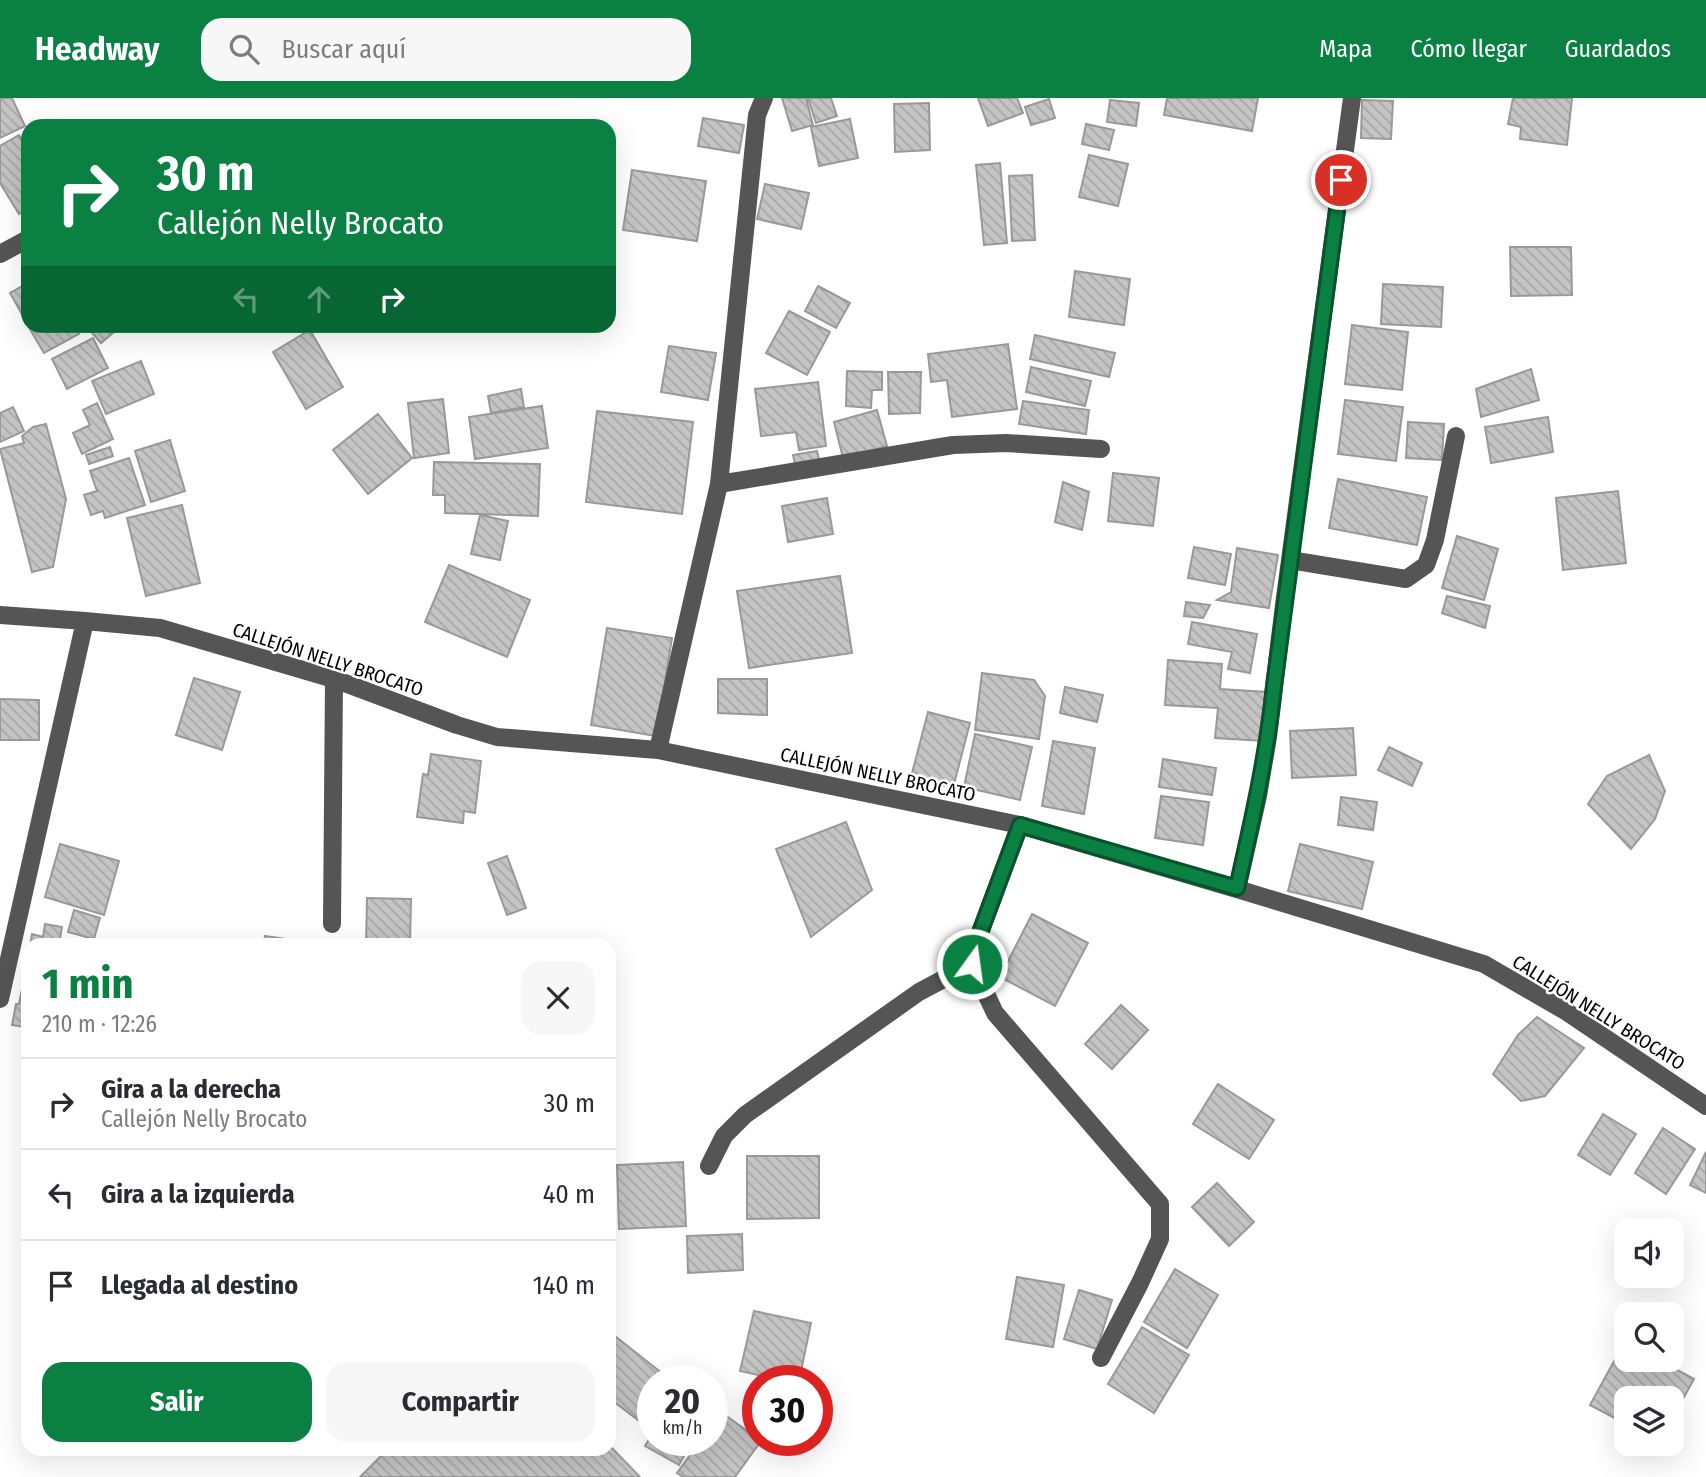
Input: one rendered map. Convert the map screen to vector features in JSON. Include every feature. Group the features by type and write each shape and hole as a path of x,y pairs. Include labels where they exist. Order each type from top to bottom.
{"street":[{"path":"658,750 719,484 758,115 764,98"},
{"path":"1237,888 1268,737 1352,98"},
{"path":"0,254 21,243"},
{"path":"1290,560 1406,579 1426,565 1435,540 1456,436"},
{"path":"719,484 953,445 1006,443 1101,449"},
{"name":"CALLEJÓN NELLY BROCATO","path":"0,615 160,628 334,679 457,725 497,737 658,750 1020,825 1484,964 1567,1012 1706,1106"},
{"path":"0,999 85,621"},
{"path":"332,924 334,679"},
{"path":"1020,825 981,930 972,964 995,1013 1160,1204 1160,1239 1101,1358"},
{"path":"709,1166 724,1136 745,1115 919,992 972,964"}],"building":[{"path":"0,98 12,98 22,119 21,128 0,138"},
{"path":"782,98 806,98 813,125 792,131"},
{"path":"808,98 831,98 837,116 816,123"},
{"path":"978,98 1017,98 1023,113 988,126"},
{"path":"1167,98 1258,98 1252,131 1164,115"},
{"path":"1513,98 1572,98 1567,145 1520,139 1521,127 1508,124"},
{"path":"1049,99 1055,118 1031,125 1025,107"},
{"path":"1110,100 1139,103 1136,126 1107,122"},
{"path":"1362,100 1393,101 1391,139 1361,138"},
{"path":"929,103 930,150 895,152 894,104"},
{"path":"703,118 744,125 739,153 698,146"},
{"path":"850,119 858,158 819,166 811,127"},
{"path":"1086,124 1114,130 1109,150 1082,144"},
{"path":"19,135 21,138 19,214 0,183 0,146"},
{"path":"1089,155 1128,164 1118,206 1079,197"},
{"path":"1000,163 1007,243 984,245 976,165"},
{"path":"632,170 706,181 697,241 623,230"},
{"path":"1032,175 1035,240 1012,241 1009,176"},
{"path":"765,184 809,193 801,229 757,219"},
{"path":"1510,247 1571,247 1572,295 1511,296"},
{"path":"1075,271 1130,279 1124,325 1069,317"},
{"path":"1383,284 1443,287 1441,327 1381,324"},
{"path":"818,286 850,303 836,328 805,311"},
{"path":"21,287 21,313 10,293"},
{"path":"789,311 830,332 807,375 766,353"},
{"path":"1352,325 1408,332 1402,390 1345,384"},
{"path":"32,333 79,334 44,353"},
{"path":"92,333 113,333 101,343"},
{"path":"305,333 312,333 343,387 306,409 273,352"},
{"path":"1035,335 1115,353 1109,377 1030,359"},
{"path":"93,338 108,368 67,389 52,359"},
{"path":"1008,344 1017,409 952,417 947,380 931,382 928,354"},
{"path":"669,346 716,353 708,400 661,392"},
{"path":"141,361 154,394 106,414 92,381"},
{"path":"1031,367 1091,381 1085,406 1026,392"},
{"path":"1531,369 1539,400 1481,417 1476,389"},
{"path":"847,371 882,372 882,390 872,390 871,408 846,406"},
{"path":"888,372 921,372 920,413 889,414"},
{"path":"818,382 826,446 799,450 796,432 761,436 755,389"},
{"path":"521,389 524,407 491,413 488,396"},
{"path":"443,399 449,453 414,458 408,403"},
{"path":"1345,400 1403,407 1396,461 1338,454"},
{"path":"1023,401 1089,410 1086,434 1019,424"},
{"path":"97,403 113,439 82,454 73,433 90,425 83,410"},
{"path":"542,406 548,448 475,459 469,417"},
{"path":"13,407 24,431 0,442 0,413"},
{"path":"877,410 887,446 843,458 834,422"},
{"path":"597,411 693,422 682,514 586,502"},
{"path":"378,414 412,458 368,494 333,450"},
{"path":"1548,417 1553,452 1491,463 1485,427"},
{"path":"1408,422 1444,424 1442,460 1406,458"},
{"path":"46,424 66,499 53,567 32,572 0,449 24,443 22,436 33,427"},
{"path":"170,440 185,491 151,502 135,451"},
{"path":"110,447 113,456 89,464 86,455"},
{"path":"817,451 820,463 796,468 793,455"},
{"path":"129,458 145,505 105,518 103,511 91,515 84,495 97,491 90,471"},
{"path":"434,462 540,464 538,516 445,513 445,495 433,495"},
{"path":"1113,473 1159,478 1153,526 1108,521"},
{"path":"1338,479 1427,497 1417,545 1329,528"},
{"path":"1063,482 1089,492 1082,530 1055,522"},
{"path":"1618,491 1626,563 1563,570 1556,498"},
{"path":"827,498 833,534 788,542 782,506"},
{"path":"182,505 200,583 146,596 127,518"},
{"path":"480,515 508,521 500,560 471,554"},
{"path":"1457,536 1498,549 1484,600 1442,588"},
{"path":"1194,547 1231,554 1225,585 1188,578"},
{"path":"1237,548 1278,555 1269,608 1217,600 1231,592"},
{"path":"449,565 530,600 507,657 425,622"},
{"path":"840,576 852,653 749,668 737,591"},
{"path":"1447,596 1490,606 1485,628 1442,613"},
{"path":"1186,602 1210,605 1203,618 1184,616"},
{"path":"1192,622 1257,634 1250,673 1228,669 1232,652 1188,644"},
{"path":"607,628 672,638 656,736 591,725"},
{"path":"1168,660 1222,664 1220,689 1267,692 1264,741 1215,738 1218,708 1165,705"},
{"path":"982,673 1034,680 1045,696 1039,739 975,730"},
{"path":"194,678 240,692 222,750 176,735"},
{"path":"718,679 767,679 767,715 718,713"},
{"path":"1065,687 1103,695 1097,722 1060,713"},
{"path":"0,699 39,700 39,740 0,740"},
{"path":"928,712 970,723 953,788 911,777"},
{"path":"1353,728 1356,775 1292,778 1290,731"},
{"path":"975,734 1032,747 1020,800 964,787"},
{"path":"1053,741 1095,748 1084,814 1042,806"},
{"path":"1389,747 1422,763 1412,786 1378,770"},
{"path":"431,754 481,761 475,813 464,811 463,823 417,817 423,774 428,775"},
{"path":"1649,755 1665,791 1655,819 1631,849 1588,804 1607,776"},
{"path":"1163,759 1216,768 1212,795 1159,787"},
{"path":"1161,796 1209,802 1203,845 1155,838"},
{"path":"1341,797 1377,802 1373,830 1338,825"},
{"path":"846,822 872,890 811,937 776,849"},
{"path":"60,844 119,861 104,915 45,897"},
{"path":"1300,844 1373,862 1362,909 1288,891"},
{"path":"507,856 526,908 507,915 488,863"},
{"path":"367,898 411,899 410,938 366,938"},
{"path":"74,910 100,918 94,938 68,932"},
{"path":"1032,914 1088,943 1055,1006 1000,977"},
{"path":"45,924 62,927 60,938 31,938 32,934 43,937"},
{"path":"21,994 21,1026 12,1025 16,1004 19,1004"},
{"path":"1121,1005 1148,1030 1112,1069 1085,1044"},
{"path":"1537,1017 1584,1048 1545,1096 1521,1101 1493,1074 1518,1035"},
{"path":"1218,1084 1274,1120 1249,1159 1193,1124"},
{"path":"1603,1114 1636,1134 1610,1175 1578,1155"},
{"path":"1663,1128 1695,1149 1666,1194 1635,1173"},
{"path":"1706,1152 1706,1193 1690,1185"},
{"path":"747,1156 819,1156 819,1218 747,1219"},
{"path":"683,1162 686,1226 619,1229 617,1165"},
{"path":"1217,1183 1254,1222 1229,1246 1192,1207"},
{"path":"742,1234 743,1270 688,1273 687,1236"},
{"path":"1175,1269 1218,1295 1187,1348 1144,1322"},
{"path":"1017,1277 1064,1285 1053,1347 1006,1339"},
{"path":"1079,1290 1112,1300 1097,1349 1064,1339"},
{"path":"754,1311 811,1323 802,1365 742,1365 740,1371"},
{"path":"1142,1327 1189,1355 1154,1413 1108,1384"},
{"path":"616,1337 652,1365 637,1365 637,1419 616,1403"},
{"path":"1614,1361 1614,1372 1681,1372 1694,1379 1684,1397 1684,1386 1614,1386 1614,1418 1590,1405"},
{"path":"728,1417 742,1427 742,1456 750,1456 735,1477 683,1477 677,1473 689,1456 728,1456"},
{"path":"616,1452 640,1477 360,1477 381,1456 616,1456"},
{"path":"663,1456 684,1456 679,1465"}],"route":[{"path":"972,964 981,930 1020,825 1237,888 1268,737 1341,180"}]}
